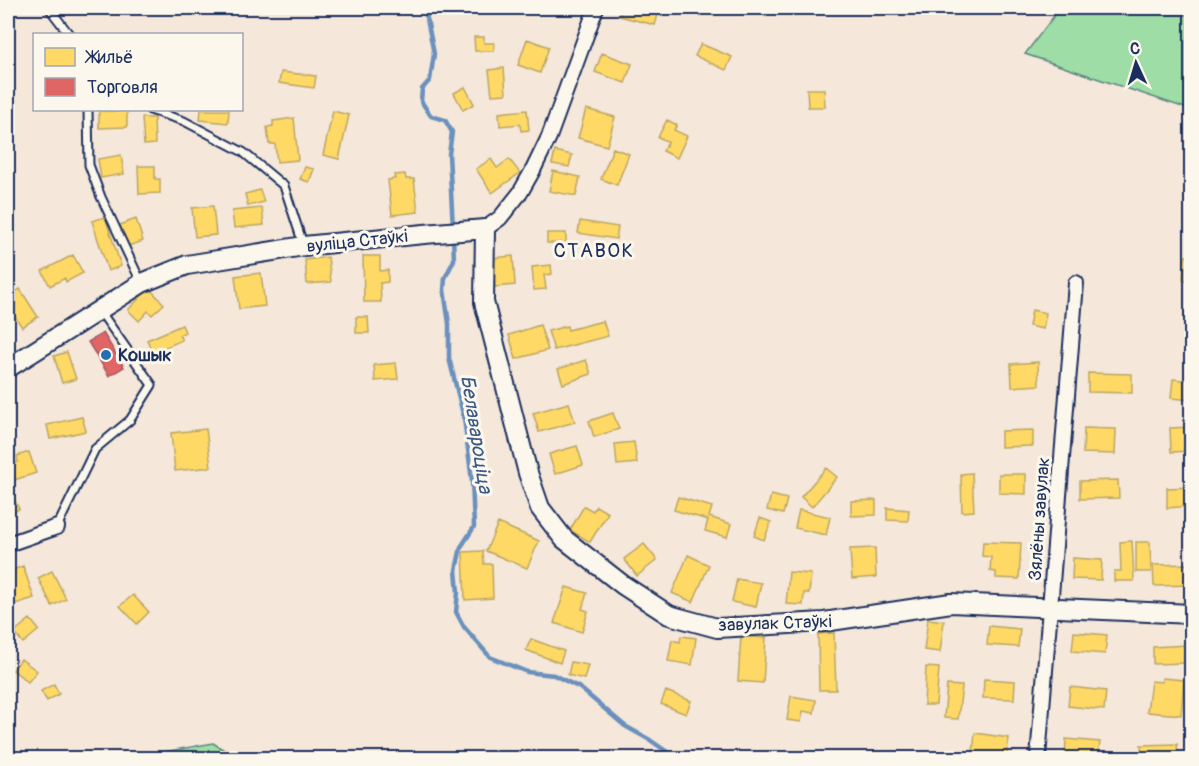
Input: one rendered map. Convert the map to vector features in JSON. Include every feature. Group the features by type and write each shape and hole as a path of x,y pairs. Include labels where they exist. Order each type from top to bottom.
{"street":[{"path":"480,229 500,218 520,193 533,170 549,136 596,8"},
{"name":"вуліца Стаўкі","path":"8,368 142,283 187,265 304,246 480,229"},
{"name":"завулак Стаўкі","path":"480,229 484,302 528,473 540,508 564,539 623,585 669,615 717,628 824,622 951,603 1191,614"},
{"name":"Зялёны завулак","path":"1038,759 1076,283"},
{"path":"8,544 57,527"}],"lane":[{"path":"49,8 68,33"},
{"path":"88,111 89,165 101,197 142,283"},
{"path":"153,111 184,121 243,152 284,186 304,246"},
{"path":"57,527 95,449 130,420 152,385 99,310"}],"green space":[{"path":"1060,8 1191,8 1191,110 1025,54"},
{"path":"213,743 237,758 148,758 153,754"}],"building: Жильё":[{"path":"622,8 660,8 655,25 619,16"},
{"path":"474,37 484,37 484,43 494,43 494,51 475,51"},
{"path":"527,39 549,47 540,73 518,65"},
{"path":"701,44 732,57 726,70 695,56"},
{"path":"602,53 632,64 625,83 595,72"},
{"path":"504,68 506,94 492,95 489,70"},
{"path":"281,72 316,76 314,88 279,83"},
{"path":"465,87 474,104 463,110 454,93"},
{"path":"807,89 824,89 825,107 808,107"},
{"path":"586,109 615,117 607,146 578,138"},
{"path":"527,110 529,130 521,131 520,124 500,126 499,113"},
{"path":"99,111 127,111 127,127 99,128"},
{"path":"201,111 229,111 228,123 200,120"},
{"path":"333,111 349,115 339,159 323,155"},
{"path":"142,118 154,118 155,144 144,145"},
{"path":"294,118 298,160 277,162 275,144 269,144 267,127 273,126 273,121"},
{"path":"667,120 677,125 674,130 687,136 677,158 663,151 668,142 658,137"},
{"path":"613,148 629,154 617,185 601,179"},
{"path":"555,151 572,155 569,167 552,164"},
{"path":"121,155 124,174 101,178 98,159"},
{"path":"491,159 497,168 509,159 520,173 492,193 476,169"},
{"path":"138,166 155,166 155,179 160,179 160,193 139,194"},
{"path":"305,167 314,169 309,182 300,179"},
{"path":"553,171 580,177 576,196 549,191"},
{"path":"405,174 406,179 414,179 418,212 392,215 388,180 395,179 394,175"},
{"path":"260,190 264,202 248,206 245,194"},
{"path":"213,206 216,235 195,237 192,208"},
{"path":"262,208 264,225 234,228 232,211"},
{"path":"105,217 121,266 108,271 92,221"},
{"path":"136,219 143,241 128,246 120,225"},
{"path":"580,221 618,227 616,239 578,233"},
{"path":"547,233 566,233 566,243 547,243"},
{"path":"73,255 83,273 66,282 65,278 50,286 42,271"},
{"path":"363,256 380,256 380,271 388,270 388,282 380,283 381,302 364,302"},
{"path":"513,256 515,285 495,287 492,258"},
{"path":"1185,256 1192,256 1192,281 1183,280"},
{"path":"328,257 331,282 307,284 305,260"},
{"path":"551,265 552,274 544,275 546,289 534,290 532,267"},
{"path":"261,273 265,306 239,309 235,276"},
{"path":"149,288 164,304 152,315 148,311 139,321 128,310"},
{"path":"20,289 38,317 22,327 12,312 8,315 8,297"},
{"path":"1032,310 1046,313 1043,329 1029,326"},
{"path":"1185,310 1192,310 1192,332 1186,332"},
{"path":"356,317 368,317 369,333 356,333"},
{"path":"603,321 608,336 554,350 548,331 567,326 568,330"},
{"path":"182,325 185,332 179,335 182,340 153,353 147,340"},
{"path":"540,325 548,350 516,359 509,335"},
{"path":"67,352 76,379 62,383 54,356"},
{"path":"586,360 591,374 563,384 558,369"},
{"path":"1038,362 1039,385 1012,387 1011,364"},
{"path":"396,363 398,379 375,381 374,365"},
{"path":"1088,373 1132,374 1132,393 1088,392"},
{"path":"1173,379 1192,381 1192,400 1171,398"},
{"path":"569,403 575,422 539,432 533,413"},
{"path":"613,413 619,429 594,437 589,421"},
{"path":"82,417 86,431 50,439 47,425"},
{"path":"1192,427 1192,451 1171,452 1170,428"},
{"path":"1084,428 1116,429 1115,454 1083,453"},
{"path":"206,429 211,467 175,471 171,433"},
{"path":"1033,430 1033,446 1001,447 1001,431"},
{"path":"634,442 637,463 617,465 615,444"},
{"path":"577,446 583,465 555,474 549,454"},
{"path":"29,452 36,473 14,480 9,465 18,462 17,456"},
{"path":"826,468 837,477 812,507 801,497"},
{"path":"972,473 974,511 962,512 961,474"},
{"path":"999,474 1026,474 1026,494 999,493"},
{"path":"1118,480 1119,498 1080,499 1080,481"},
{"path":"8,486 19,509 8,515"},
{"path":"1192,487 1192,506 1167,508 1167,488"},
{"path":"771,495 787,499 783,514 767,510"},
{"path":"678,497 712,507 709,517 731,524 727,537 705,531 708,520 674,510"},
{"path":"876,500 876,515 851,516 851,501"},
{"path":"584,506 593,511 596,506 608,513 590,542 570,530"},
{"path":"887,508 909,510 908,521 887,520"},
{"path":"799,510 830,517 826,535 795,528"},
{"path":"760,518 771,522 764,540 754,536"},
{"path":"498,523 539,541 527,568 486,551"},
{"path":"1132,541 1134,581 1114,581 1114,571 1121,571 1120,542"},
{"path":"983,542 1021,543 1019,579 996,578 996,572 990,571 991,557 982,556"},
{"path":"1136,542 1150,542 1151,572 1136,572"},
{"path":"644,544 657,560 637,576 624,559"},
{"path":"875,548 876,577 852,579 850,549"},
{"path":"483,551 484,564 492,564 493,598 465,600 463,552"},
{"path":"688,555 709,565 693,602 672,593"},
{"path":"1073,558 1102,560 1101,580 1072,579"},
{"path":"1192,564 1192,585 1154,586 1153,565"},
{"path":"23,566 34,598 9,606 8,572"},
{"path":"52,571 66,599 52,606 38,578"},
{"path":"789,572 811,574 809,593 804,593 803,605 786,604"},
{"path":"737,579 761,583 756,607 732,602"},
{"path":"566,587 587,593 582,609 588,611 582,632 554,623"},
{"path":"133,595 149,612 137,624 120,606"},
{"path":"30,619 39,630 23,643 14,632"},
{"path":"928,619 944,621 940,652 924,650"},
{"path":"989,626 1020,629 1018,647 987,645"},
{"path":"1074,632 1107,635 1105,654 1072,651"},
{"path":"834,633 836,690 819,690 818,634"},
{"path":"681,636 696,638 692,665 668,661 672,640 680,642"},
{"path":"741,636 766,638 763,683 738,681"},
{"path":"531,639 564,651 560,663 526,650"},
{"path":"1187,645 1187,663 1153,664 1153,647"},
{"path":"21,659 37,671 28,682 13,670"},
{"path":"571,662 588,665 584,679 568,675"},
{"path":"926,667 939,668 936,705 924,705"},
{"path":"1162,678 1184,680 1181,715 1147,712 1151,681 1162,682"},
{"path":"984,679 1015,681 1014,699 983,698"},
{"path":"54,684 59,694 47,701 41,691"},
{"path":"947,685 962,686 958,719 944,718"},
{"path":"1070,687 1106,691 1104,710 1068,706"},
{"path":"666,691 691,701 686,714 661,704"},
{"path":"791,696 816,700 814,713 803,711 801,722 787,720"},
{"path":"975,733 1009,738 1006,757 973,753"},
{"path":"1066,739 1100,742 1098,758 1065,758"},
{"path":"1177,744 1178,758 1142,758 1141,745"}],"building: Торговля":[{"name":"Кошык","path":"103,333 124,367 109,376 88,342"}],"waterway":[{"name":"Белавароціца","path":"422,8 426,14 434,54 430,80 422,89 421,101 431,116 445,120 452,132 449,154 453,228"},
{"name":"Белавароціца","path":"453,236 454,260 445,278 444,290 449,324 449,358 464,418 472,481 474,527 461,547 456,570 458,592 456,612 464,627 490,657 527,672 554,675 580,688 625,726 676,758"}],"place":[{"name":"Кошык","path":"106,355"}],"district":[{"name":"СТАВОК","path":"594,250"}]}
